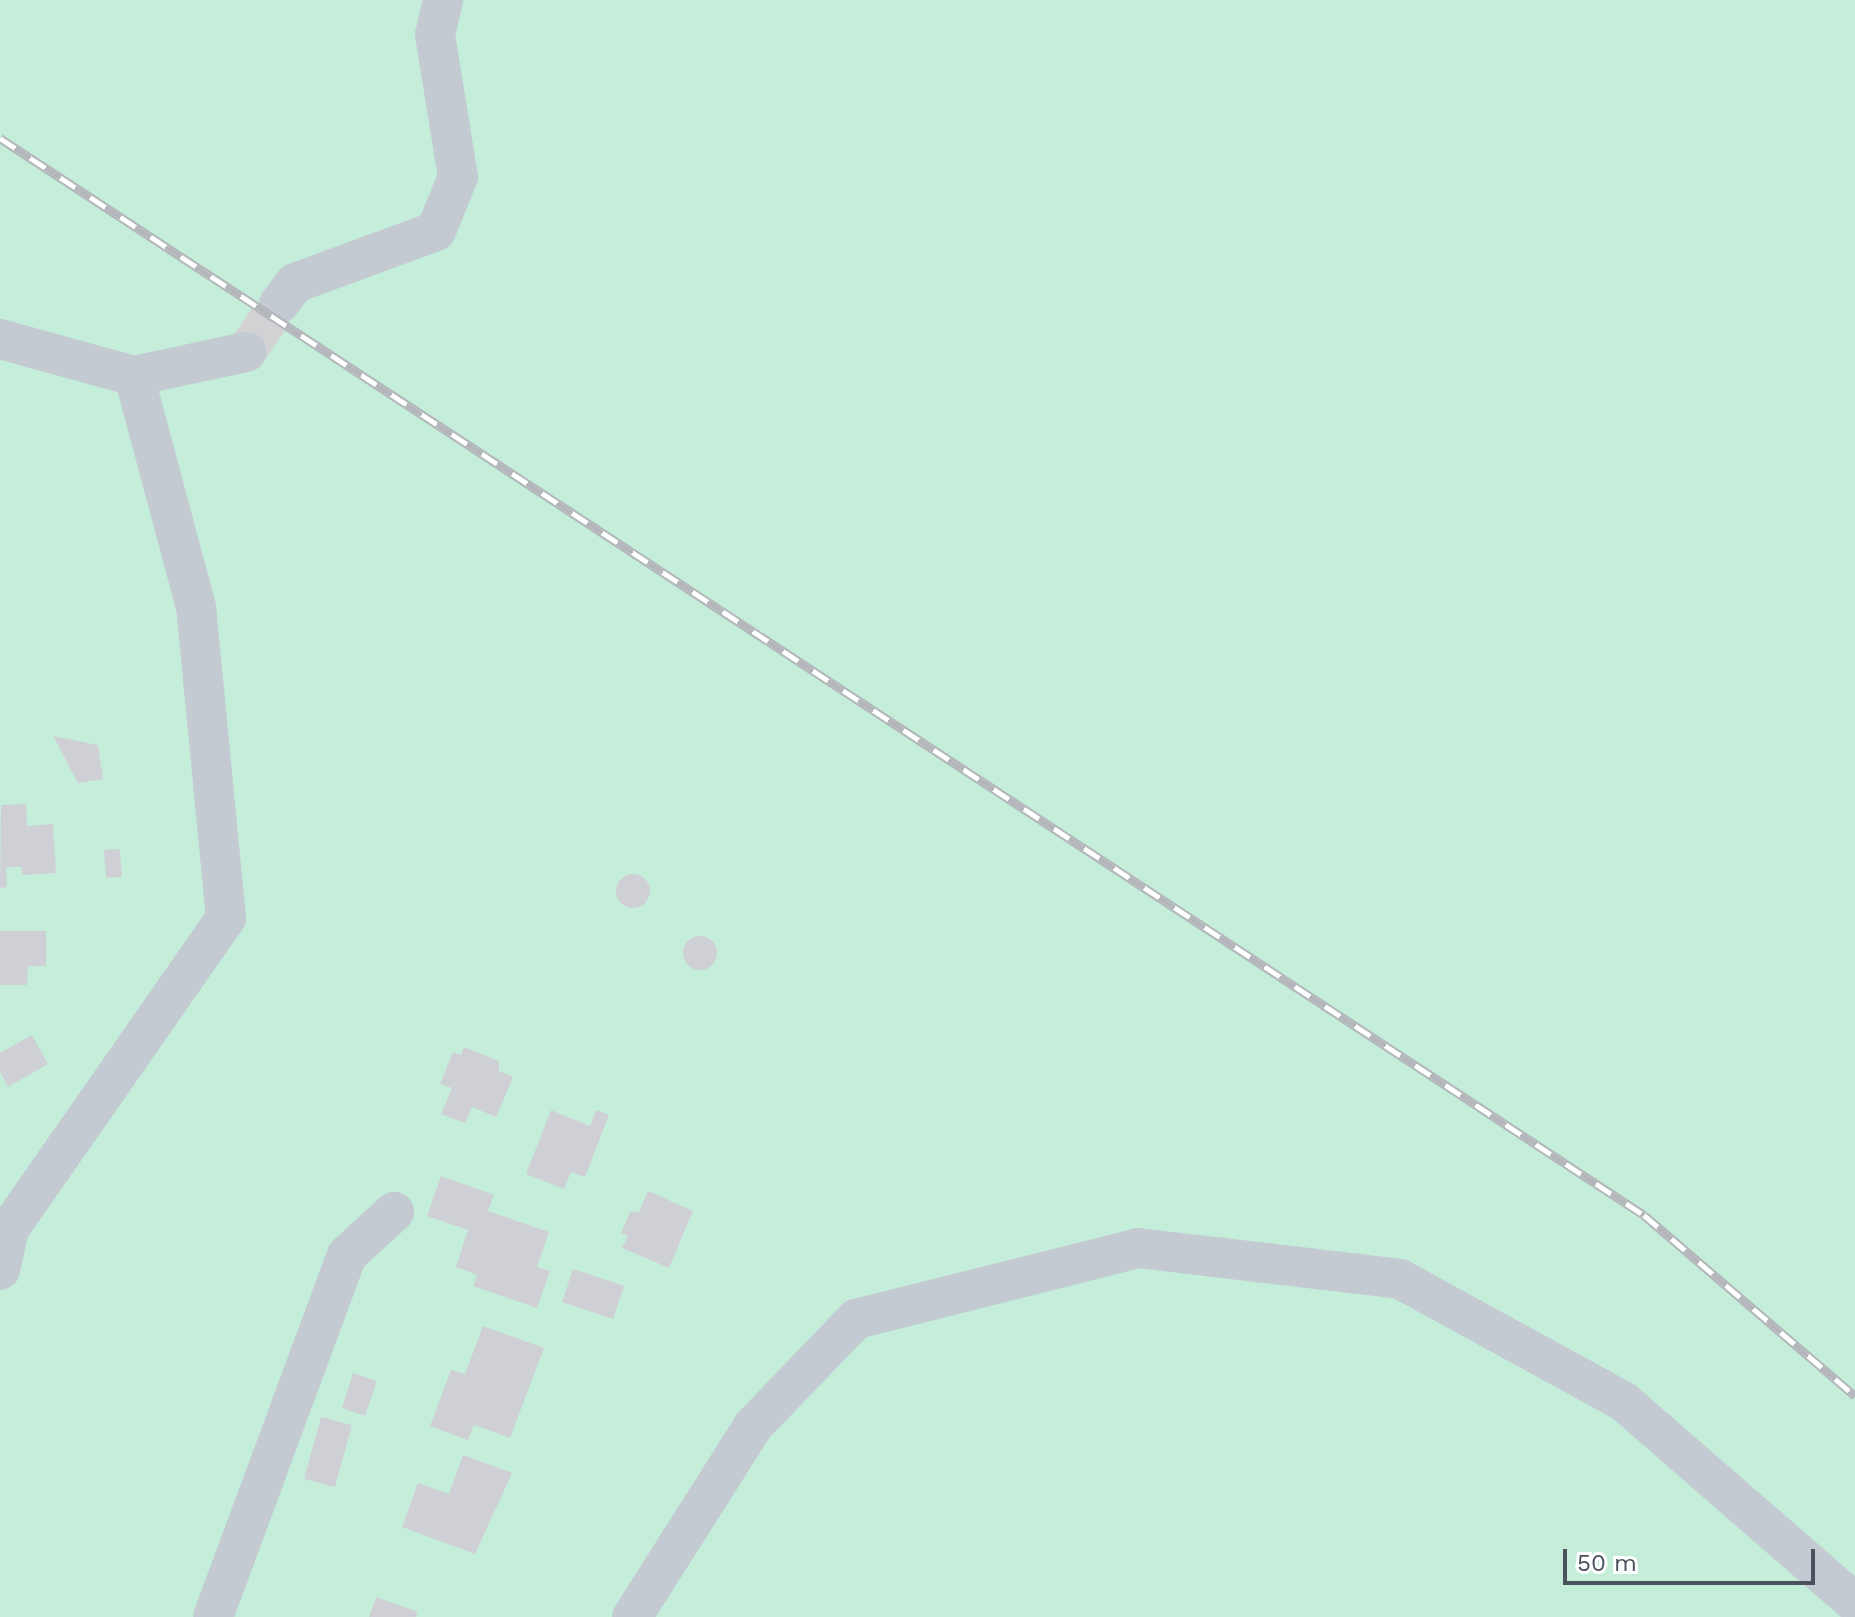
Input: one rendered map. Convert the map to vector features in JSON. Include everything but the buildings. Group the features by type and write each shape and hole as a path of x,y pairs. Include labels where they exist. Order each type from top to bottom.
{"street":[{"path":"279,304 295,283 436,231 458,177 435,35 443,0"},
{"path":"0,339 134,376 246,352"},
{"path":"0,1270 9,1229 226,918 196,607 134,376"},
{"path":"213,1617 347,1255 394,1212"},
{"path":"632,1617 753,1426 856,1319 1138,1248 1400,1279 1623,1401 1855,1603"}],"green space":[{"path":"0,0 1855,0 1855,1617 0,1617"}],"tunnel":[{"path":"246,352 279,304"}],"railway":[{"path":"0,138 1644,1215 1855,1396"}]}
